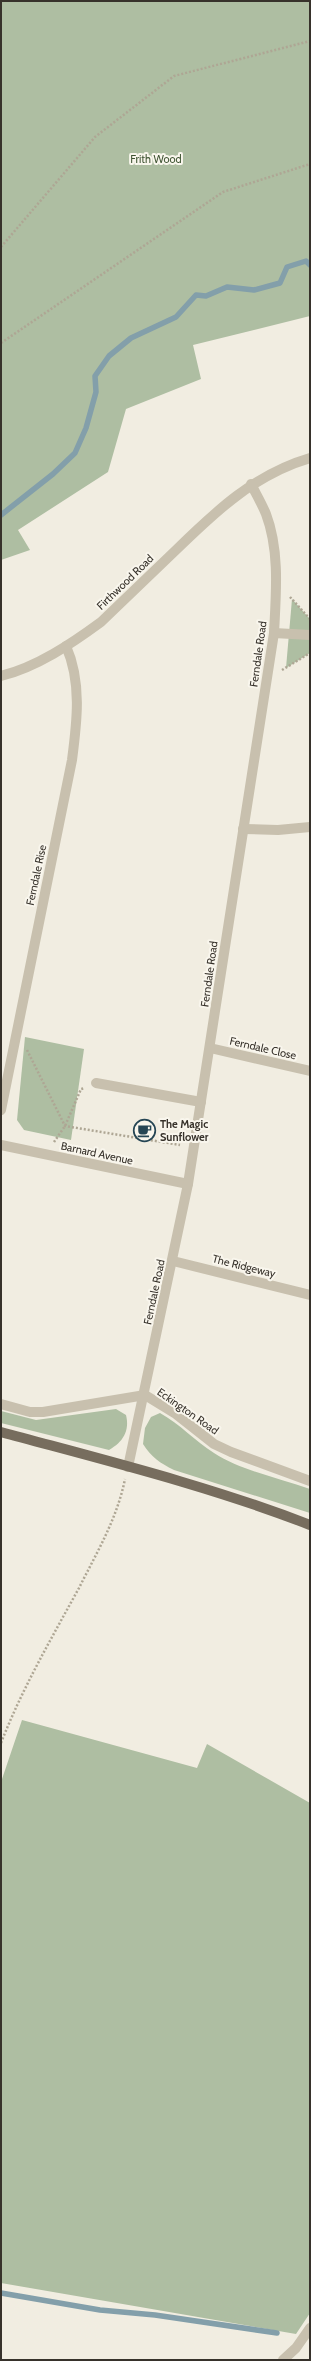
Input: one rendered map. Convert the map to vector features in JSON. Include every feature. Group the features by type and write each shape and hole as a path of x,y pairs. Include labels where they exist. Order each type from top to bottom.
{"main road":[{"path":"1,1432 128,1467 277,1512 310,1525"}],"street":[{"name":"Firthwood Road","path":"1,676 36,663 66,646 101,622 210,517 251,484 290,464 310,458"},
{"name":"Ferndale Road","path":"128,1467 145,1395 188,1184 274,633 276,585 271,534 266,515 251,484"},
{"path":"274,633 310,635"},
{"name":"Ferndale Rise","path":"1,1110 16,1028 72,760 77,709 76,686 71,659 66,646"},
{"path":"243,829 278,830 310,827"},
{"name":"Ferndale Close","path":"210,1048 310,1071"},
{"path":"96,1083 201,1102"},
{"name":"Barnard Avenue","path":"1,1145 188,1184"},
{"name":"The Ridgeway","path":"173,1262 310,1295"},
{"name":"Eckington Road","path":"1,1404 30,1412 43,1412 145,1395 176,1414 214,1444 230,1452 310,1481"},
{"path":"283,2360 296,2348 310,2328"}],"path":[{"path":"1,247 95,137 174,76 310,40"},
{"path":"1,343 223,192 310,164"},
{"path":"276,585 310,619"},
{"path":"266,680 310,653"},
{"path":"16,1028 65,1126"},
{"path":"45,1154 65,1126 81,1089 96,1083"},
{"path":"65,1126 194,1147"},
{"path":"1,1743 17,1701 106,1537 121,1502 128,1467"}],"green space":[{"name":"Frith Wood","path":"1,1 310,1 310,316 193,345 201,379 126,409 108,472 18,530 30,550 1,560"},
{"path":"292,599 310,619 310,653 286,668"},
{"path":"25,1037 84,1049 71,1140 24,1130 17,1120"},
{"path":"116,1409 126,1415 127,1426 122,1440 109,1450 1,1423 1,1411 36,1420"},
{"path":"160,1413 214,1453 236,1465 310,1489 310,1513 174,1470 160,1462 149,1453 143,1444 145,1428 151,1417"},
{"path":"22,1720 197,1768 207,1744 310,1803 310,2313 296,2334 1,2283 1,1782"}],"waterway":[{"path":"1,515 53,474 75,453 86,428 96,392 95,376 109,356 131,338 176,317 196,295 206,296 227,287 254,290 280,283 287,267 306,261 310,265"},
{"path":"1,2293 100,2310 155,2315 277,2333"}],"place":[{"name":"The Magic Sunflower","path":"145,1130"}]}
